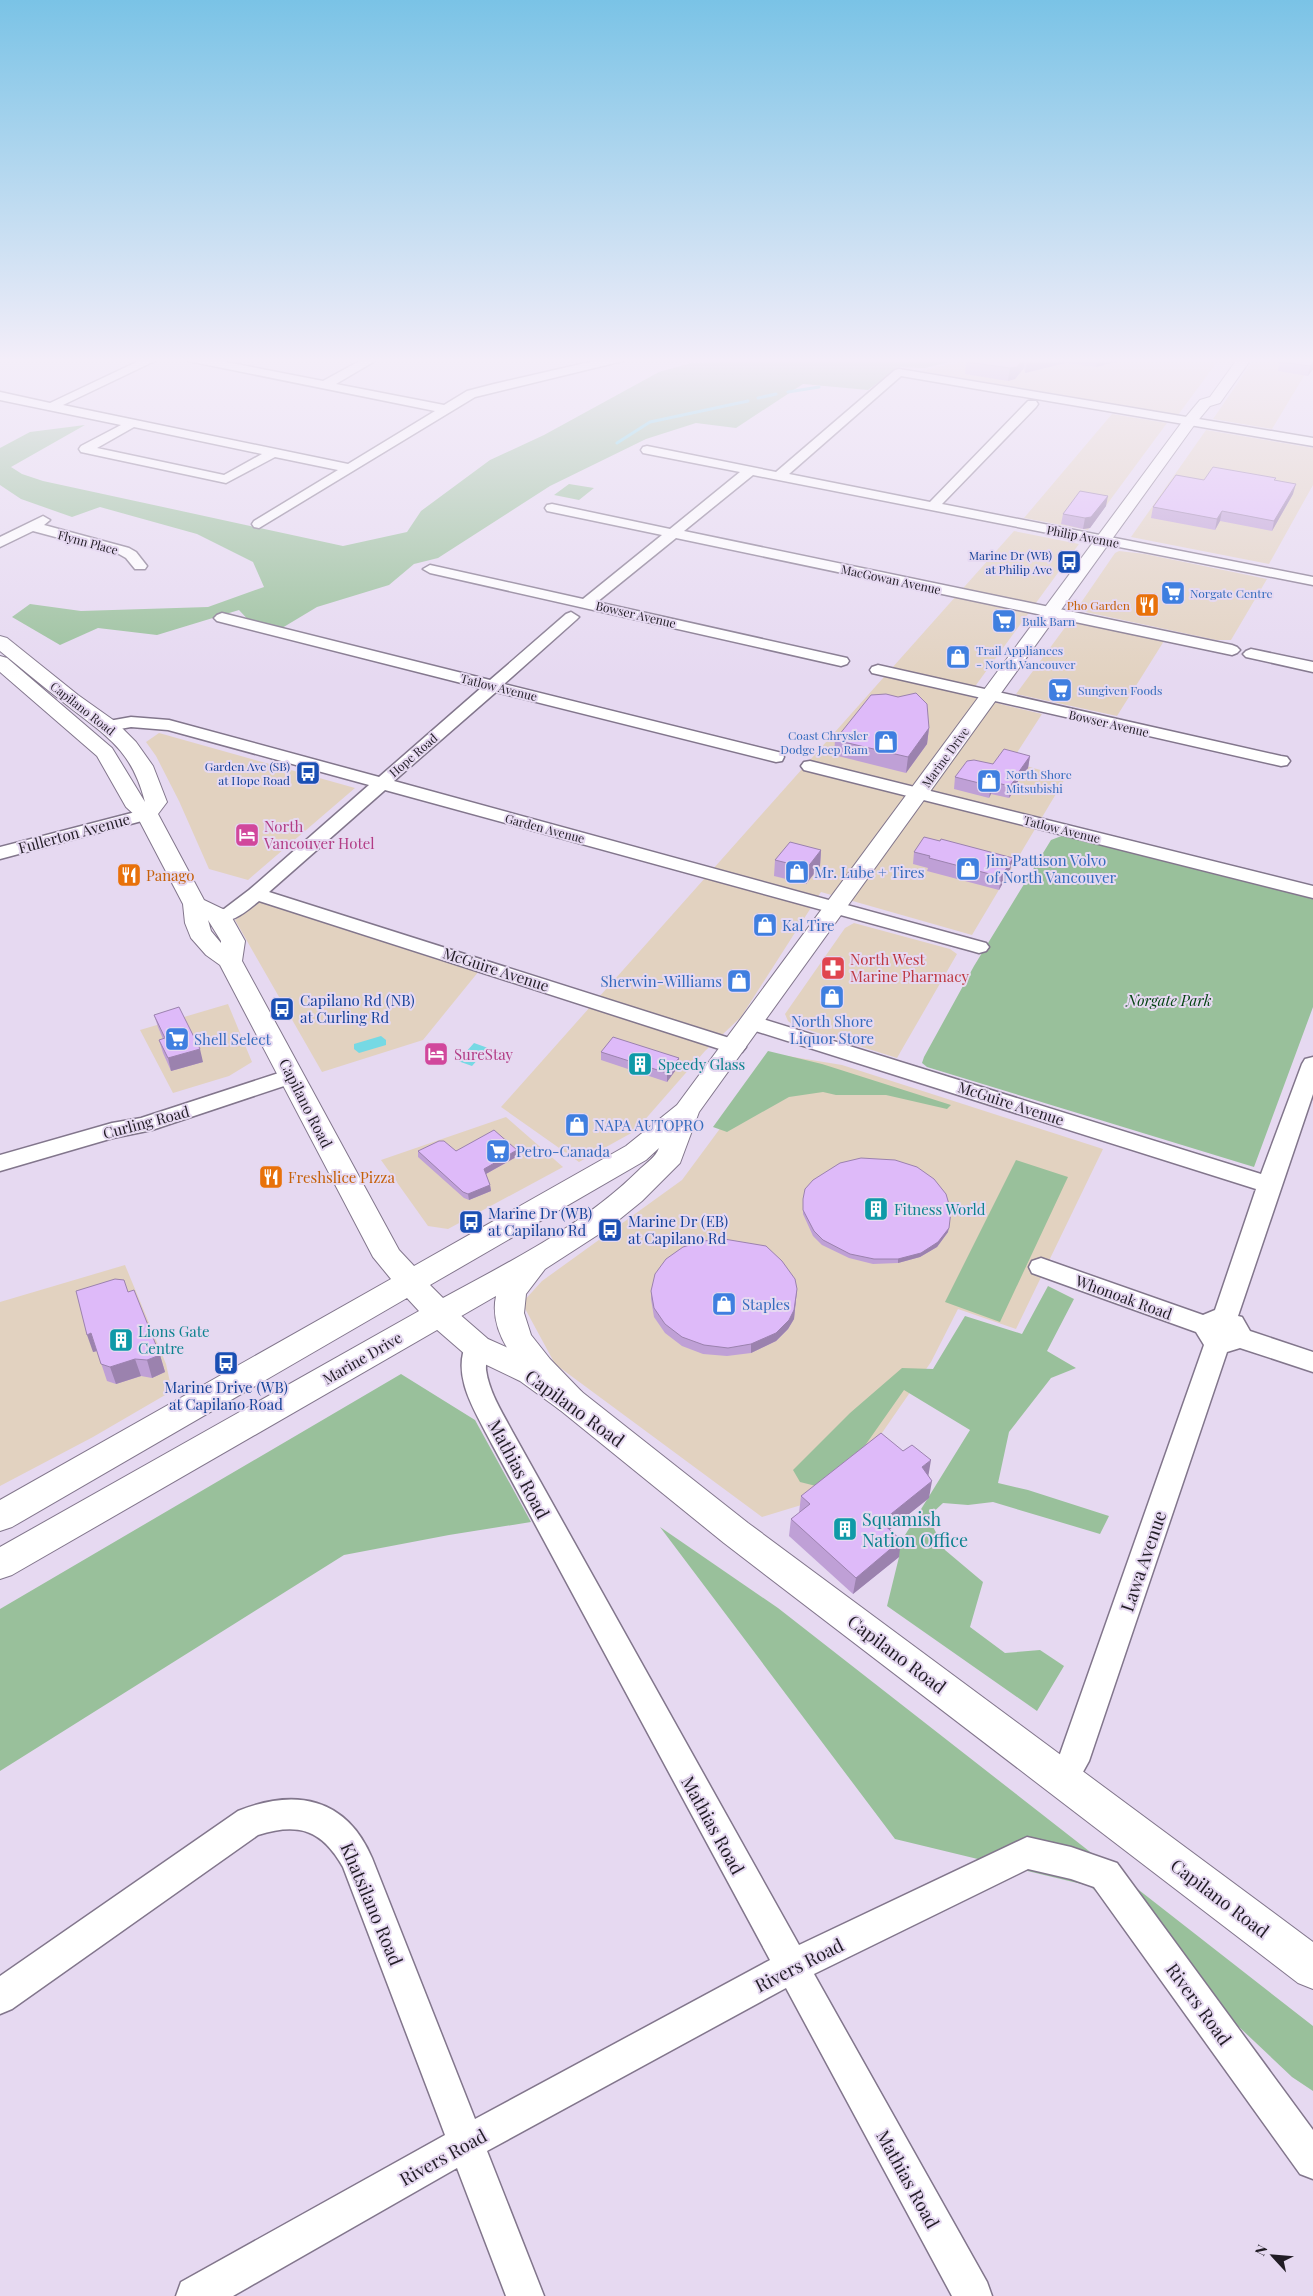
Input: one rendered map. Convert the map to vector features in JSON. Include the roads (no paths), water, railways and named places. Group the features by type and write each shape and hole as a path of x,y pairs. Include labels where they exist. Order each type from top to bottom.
{"main road":[{"name":"Marine Drive","path":"0,1517 409,1281 636,1153 686,1111 753,1023 834,907 1158,465"},
{"name":"Capilano Road","path":"0,642 71,699 109,726 129,746 144,766 156,802 147,814"},
{"name":"Capilano Road","path":"0,662 105,752 137,807 147,814 195,904 194,921 210,950 230,961 388,1257 439,1314 477,1347 531,1372 571,1401 736,1533 1313,1968"},
{"path":"31,687 47,691 95,724 109,726"},
{"path":"195,904 219,916 234,941 230,961"},
{"name":"Marine Drive","path":"0,1564 439,1314 535,1262 600,1220 632,1194 670,1156 686,1111"},
{"path":"439,1314 444,1299 467,1280 561,1227 609,1192 623,1177 636,1153"},
{"path":"535,1262 510,1297 509,1318 521,1346 571,1401"}],"street":[{"path":"161,465 226,479 251,465"},
{"path":"336,465 349,468"},
{"path":"259,524 354,465"},
{"name":"Philip Avenue","path":"726,465 1313,581"},
{"path":"779,476 792,465"},
{"path":"933,506 973,465"},
{"path":"587,603 751,470"},
{"name":"MacGowan Avenue","path":"552,508 1232,650"},
{"path":"0,543 48,517"},
{"name":"Flynn Place","path":"31,526 124,551 131,555 140,566"},
{"name":"Bowser Avenue","path":"430,569 841,661"},
{"name":"Hope Road","path":"219,916 230,914 256,894 379,783 571,617"},
{"name":"Tatlow Avenue","path":"222,618 776,756"},
{"path":"1251,654 1313,667"},
{"name":"Bowser Avenue","path":"878,670 1281,761"},
{"name":"Garden Avenue","path":"109,726 131,722 169,726 979,947"},
{"name":"Tatlow Avenue","path":"810,766 1313,892"},
{"name":"Fullerton Avenue","path":"0,853 147,814"},
{"name":"McGuire Avenue","path":"256,894 496,968 735,1047"},
{"name":"McGuire Avenue","path":"753,1023 1269,1185"},
{"name":"Lawa Avenue","path":"1062,1778 1073,1761 1222,1331 1269,1185 1313,1064"},
{"name":"Curling Road","path":"0,1163 112,1131 144,1124 291,1076"},
{"name":"Whonoak Road","path":"1041,1267 1313,1362"},
{"name":"Mathias Road","path":"477,1347 473,1369 481,1396 502,1438 973,2296"},
{"name":"Khatsilano Road","path":"0,1997 248,1822 282,1813 309,1815 324,1820 338,1830 348,1842 525,2296"},
{"name":"Rivers Road","path":"195,2296 466,2143 791,1967 1027,1853 1071,1863 1105,1875 1313,2161"}],"water":[{"path":"381,1036 386,1040 386,1045 359,1053 354,1049 354,1044"},
{"path":"474,1043 488,1048 472,1066 458,1061"}],"place":[{"name":"Marine Dr (WB) at Philip Ave","path":"1069,562"},
{"name":"Norgate Centre","path":"1173,593"},
{"name":"Pho Garden","path":"1147,605"},
{"name":"Bulk Barn","path":"1004,621"},
{"name":"Trail Appliances - North Vancouver","path":"958,657"},
{"name":"Sungiven Foods","path":"1060,690"},
{"name":"Coast Chrysler Dodge Jeep Ram","path":"886,742"},
{"name":"Garden Ave (SB) at Hope Road","path":"308,773"},
{"name":"North Shore Mitsubishi","path":"989,781"},
{"name":"North Vancouver Hotel","path":"247,835"},
{"name":"Jim Pattison Volvo of North Vancouver","path":"968,869"},
{"name":"Mr. Lube + Tires","path":"797,872"},
{"name":"Panago","path":"129,875"},
{"name":"Kal Tire","path":"765,925"},
{"name":"North West Marine Pharmacy","path":"833,968"},
{"name":"Sherwin-Williams","path":"739,981"},
{"name":"North Shore Liquor Store","path":"832,997"},
{"name":"Capilano Rd (NB) at Curling Rd","path":"282,1009"},
{"name":"Shell Select","path":"177,1039"},
{"name":"SureStay","path":"436,1054"},
{"name":"Speedy Glass","path":"640,1064"},
{"name":"NAPA AUTOPRO","path":"577,1125"},
{"name":"Petro-Canada","path":"498,1151"},
{"name":"Freshslice Pizza","path":"271,1177"},
{"name":"Fitness World","path":"876,1209"},
{"name":"Marine Dr (WB) at Capilano Rd","path":"471,1222"},
{"name":"Marine Dr (EB) at Capilano Rd","path":"610,1230"},
{"name":"Staples","path":"724,1304"},
{"name":"Lions Gate Centre","path":"121,1340"},
{"name":"Marine Drive (WB) at Capilano Road","path":"226,1363"},
{"name":"Squamish Nation Office","path":"845,1529"}],"park label":[{"name":"Norgate Park","path":"1169,1000"}]}
